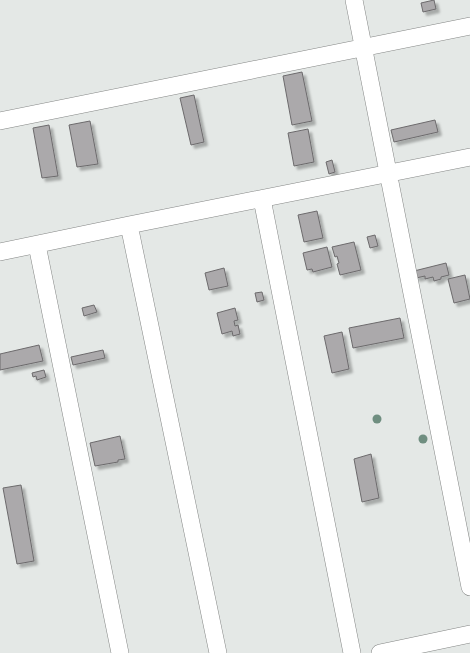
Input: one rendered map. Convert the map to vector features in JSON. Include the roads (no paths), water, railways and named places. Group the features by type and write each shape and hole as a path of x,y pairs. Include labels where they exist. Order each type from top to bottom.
{"street":[{"path":"354,0 470,587"},
{"path":"0,121 470,26"},
{"path":"0,252 470,157"},
{"path":"262,198 352,653"},
{"path":"128,225 218,653"},
{"path":"37,245 120,653"},
{"path":"380,653 470,634"}]}
